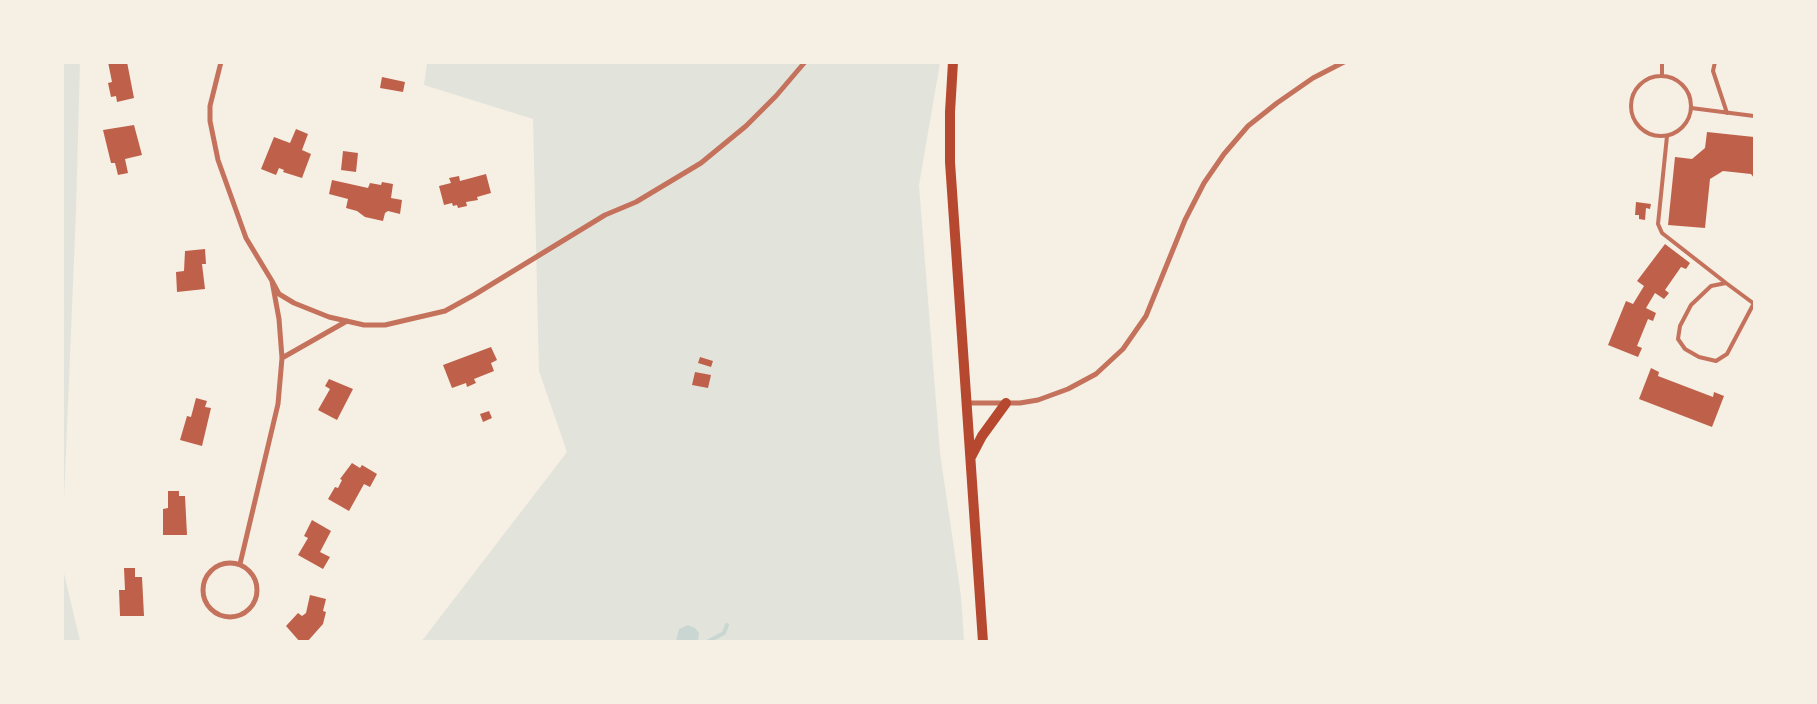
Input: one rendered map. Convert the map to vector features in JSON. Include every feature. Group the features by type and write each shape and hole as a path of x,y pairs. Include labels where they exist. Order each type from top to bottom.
{"main road":[{"path":"953,62 950,162 983,642"},
{"path":"971,458 982,436 1006,404"}],"street":[{"path":"221,62 210,106 210,121 218,160 246,238 279,294 294,303 364,325 385,325 445,310 474,295 605,215 636,202 701,163 746,126 776,96 805,62"},
{"path":"967,403 1006,404 1038,400 1068,390 1096,374 1123,349 1146,316 1185,220 1204,184 1224,154 1248,126 1277,103 1313,78 1344,62"},
{"path":"240,564 278,404 282,358 279,319 272,281"},
{"path":"282,358 347,321"},
{"path":"231,562 240,564 254,576 257,593 255,602 242,614 225,616 216,613 204,600 204,582 214,567 231,562"}],"lane":[{"path":"1662,62 1662,76"},
{"path":"1715,62 1713,71 1727,113"},
{"path":"1662,76 1671,78 1686,90 1691,108 1684,126 1667,136 1647,134 1633,119 1630,109 1635,89 1642,82 1662,76"},
{"path":"1691,108 1754,116"},
{"path":"1667,136 1658,224 1662,233 1754,303 1727,354 1716,361 1699,357 1685,349 1678,339 1680,326 1691,305 1711,286 1726,283"}],"shaded area":[{"path":"62,63 80,63 76,211 63,523"},
{"path":"427,63 940,63 919,185 940,453 961,596 964,641 421,642 567,452 539,371 533,119 424,85"},
{"path":"63,569 80,641 63,641"},
{"path":"688,625 695,628 699,633 698,641 676,641 679,629"}],"building":[{"path":"108,62 127,62 134,98 117,102 116,96 111,97 108,83 112,82"},
{"path":"382,77 405,82 403,92 380,88"},
{"path":"134,125 142,155 125,159 128,173 118,175 115,163 111,163 103,130"},
{"path":"296,129 308,134 302,150 311,154 302,178 283,172 284,170 279,168 276,175 261,169 274,137 290,143"},
{"path":"1707,132 1754,137 1754,178 1751,174 1723,171 1710,179 1705,228 1668,225 1675,157 1692,159 1705,148"},
{"path":"343,151 358,153 356,172 341,170"},
{"path":"486,174 491,193 477,197 478,200 466,202 467,206 458,208 457,205 453,206 452,203 444,205 439,186 451,183 449,178 459,176 460,181"},
{"path":"332,180 368,188 370,183 381,185 382,182 393,184 391,198 402,200 400,214 388,211 385,213 383,221 365,217 357,211 346,208 348,199 329,194"},
{"path":"1636,202 1651,204 1650,209 1646,208 1645,220 1639,219 1639,215 1635,215"},
{"path":"1665,244 1690,263 1686,269 1681,267 1665,290 1669,293 1664,299 1655,293 1646,308 1656,313 1653,321 1648,319 1637,346 1642,348 1638,357 1608,345 1626,301 1633,304 1644,286 1637,281"},
{"path":"205,249 206,264 202,264 205,289 177,292 176,272 184,271 185,251"},
{"path":"491,347 497,360 491,363 494,371 474,379 476,383 467,387 466,383 452,388 443,365"},
{"path":"700,357 713,361 711,367 698,363"},
{"path":"1651,368 1659,372 1658,376 1713,397 1714,392 1724,396 1712,427 1639,399"},
{"path":"695,372 711,375 708,388 692,385"},
{"path":"329,379 353,389 337,420 318,410 330,389 325,386"},
{"path":"196,398 207,401 205,407 211,408 202,446 180,440 187,416 191,417"},
{"path":"489,411 492,418 483,422 480,414"},
{"path":"352,463 360,468 362,465 377,474 370,487 364,484 349,511 328,499 335,487 338,488 342,480 340,479"},
{"path":"168,491 179,491 179,496 185,496 187,535 163,535 163,509 168,508"},
{"path":"312,520 331,531 320,552 330,557 323,569 298,555 308,538 304,536"},
{"path":"124,568 135,568 135,577 142,577 144,616 120,616 119,590 125,590"},
{"path":"310,595 326,599 323,611 326,612 323,624 307,642 300,642 286,626 298,613 302,616 306,613"}],"waterway":[{"path":"707,642 724,633 727,625"}]}
